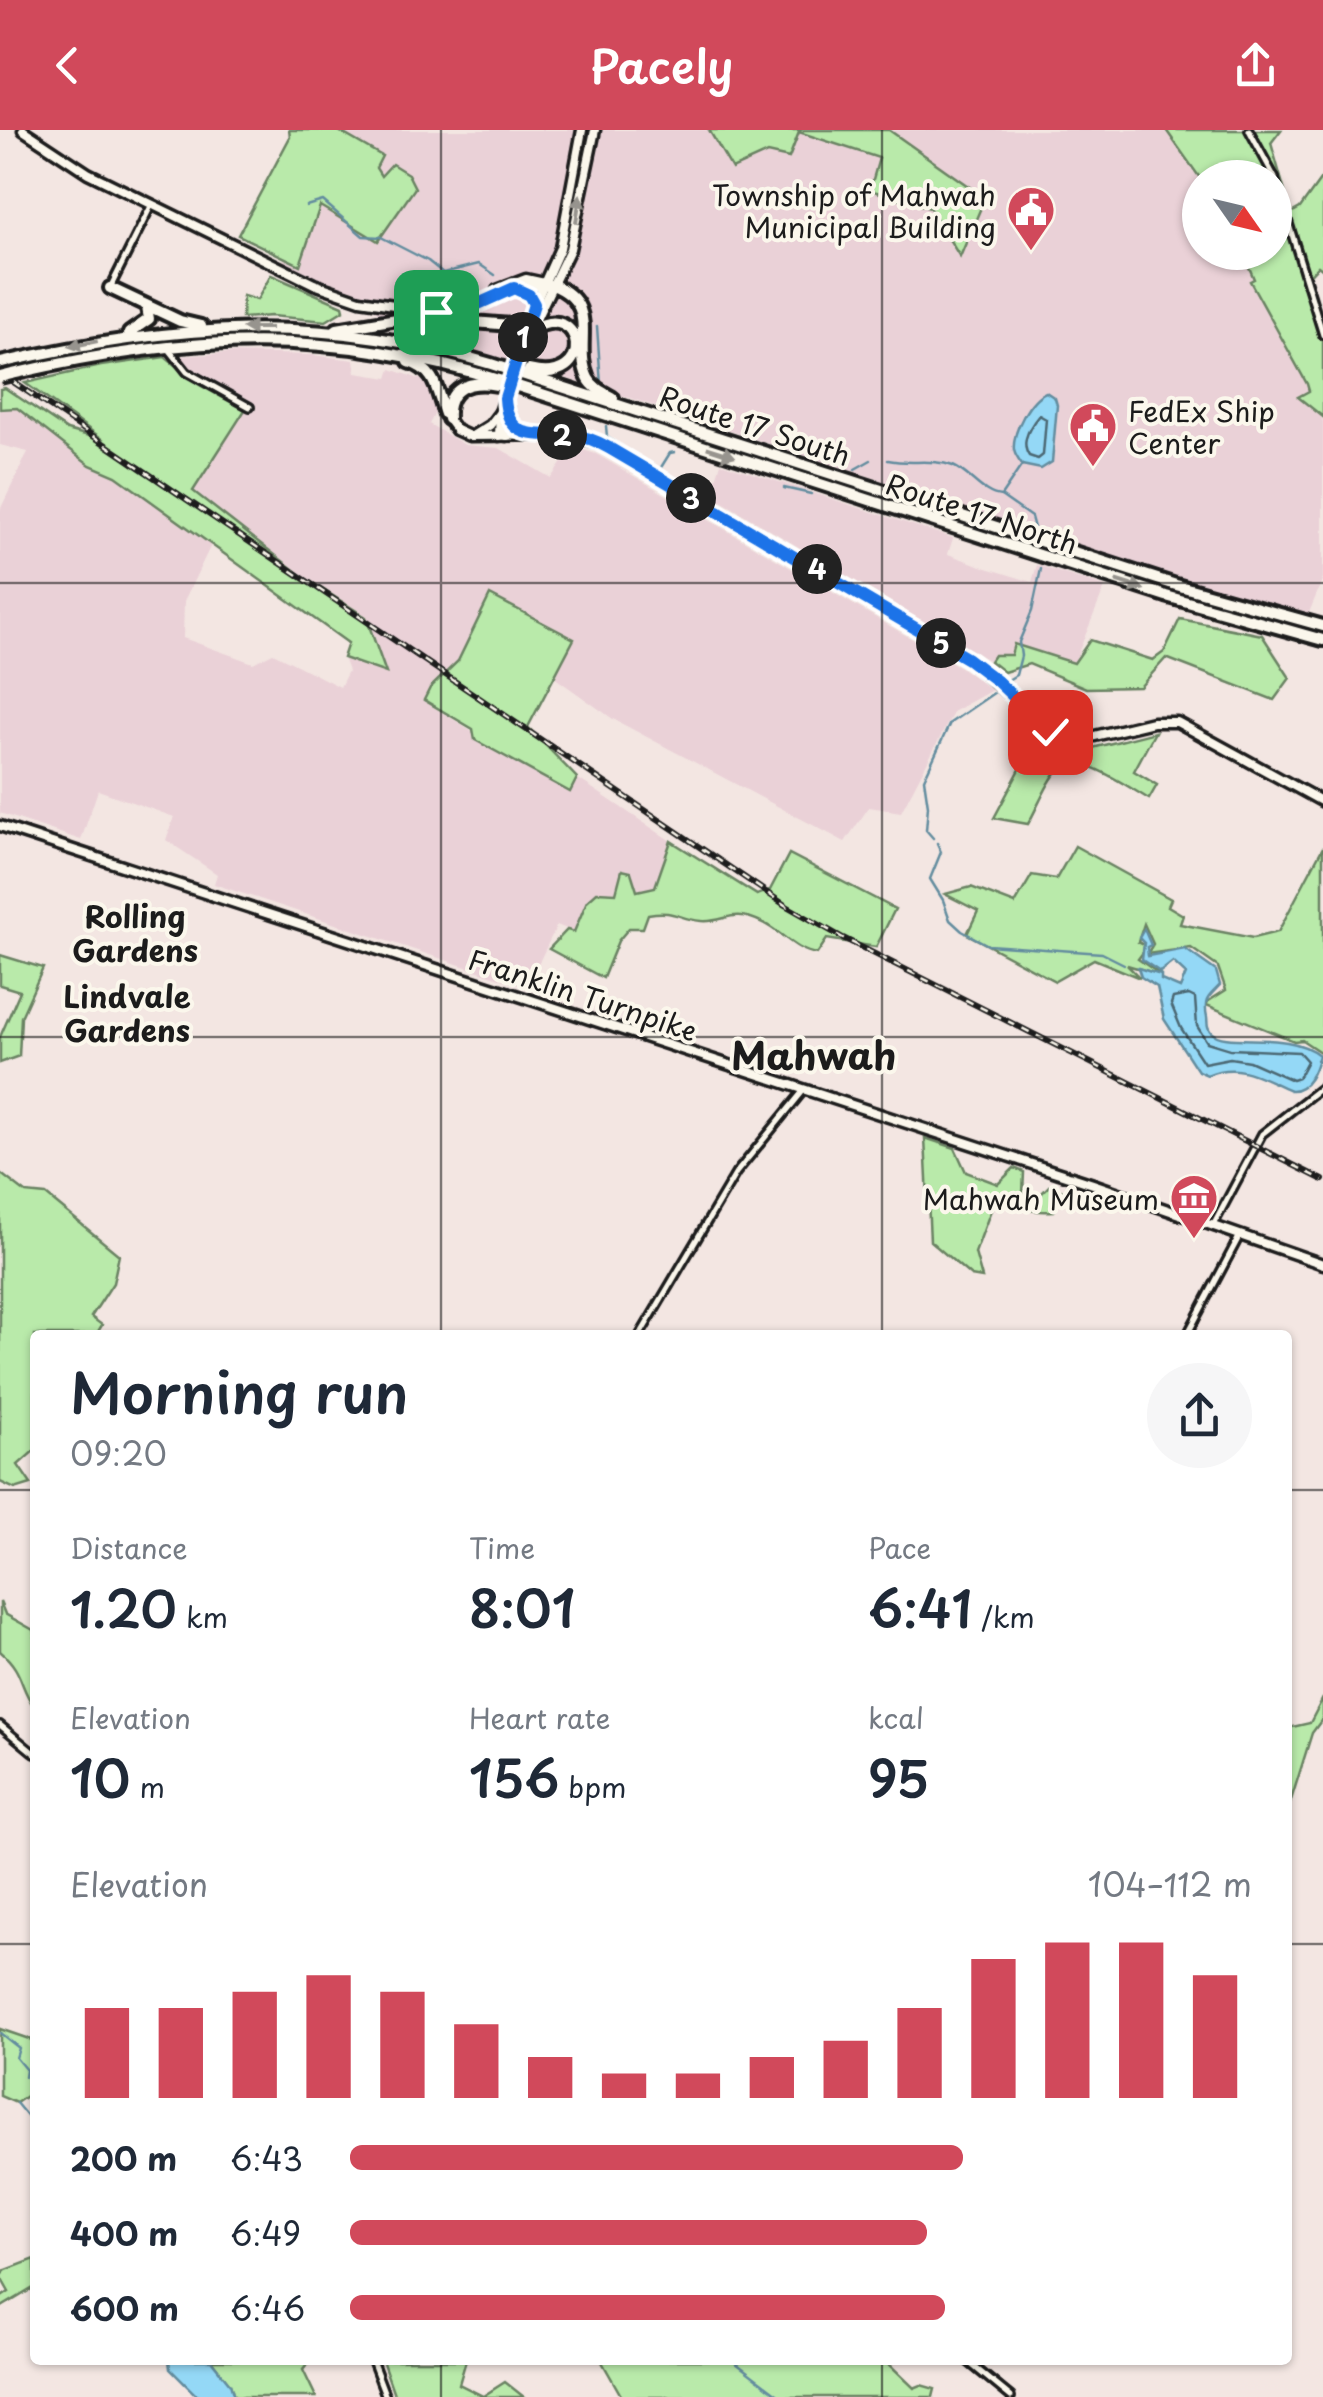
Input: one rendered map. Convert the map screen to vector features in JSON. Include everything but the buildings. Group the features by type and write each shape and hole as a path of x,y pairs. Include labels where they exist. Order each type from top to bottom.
{"highway":[{"path":"547,285 568,293 581,309 590,382 631,408"},
{"path":"110,288 180,321 216,328"},
{"path":"116,339 148,321 147,306"},
{"path":"321,331 410,317 529,328 552,322 568,328 577,344 569,364 546,373 491,364"},
{"path":"0,363 116,339 216,328 321,331 407,343 491,364 631,408"},
{"path":"6,376 94,356 167,345 289,342 392,354 452,366 560,400"},
{"path":"392,354 395,360 419,366 432,377 448,419"},
{"path":"448,419 450,397 468,384 490,384 560,400"},
{"name":"Route 17 North","path":"560,400 1166,596 1323,640"},
{"name":"Route 17 South","path":"631,408 1176,585 1323,626"}],"main road":[{"path":"24,130 71,164 348,297 436,312 459,311 514,288 547,285"},
{"path":"503,436 505,398 561,242 582,130"},
{"path":"529,328 534,304 573,242 595,130"},
{"path":"482,302 514,281 534,278 547,285"},
{"path":"514,288 529,295 534,304"},
{"path":"503,412 529,435"},
{"path":"472,436 503,412"},
{"path":"448,419 459,432 472,436 574,435 604,445 968,659 1056,736 1082,739 1153,722 1177,722 1323,802"},
{"name":"Franklin Turnpike","path":"0,826 1214,1224 1323,1264"}],"street":[{"path":"1249,130 1265,160"},
{"path":"110,288 152,204"},
{"path":"1292,234 1323,335"},
{"path":"167,345 187,372 250,407"},
{"path":"1214,1224 1262,1134 1322,1088"},
{"path":"643,1330 736,1174 804,1090"},
{"path":"1190,1330 1241,1234"},
{"path":"0,1725 30,1750"},
{"path":"374,2365 386,2397"},
{"path":"972,2365 1011,2397"}],"shaded area":[{"path":"331,130 1184,130 1194,160 1182,160 1182,270 1254,270 1323,421 1323,579 1308,615 1207,587 400,327 360,300 281,267"},
{"path":"228,353 354,360 356,373 388,378 391,369 428,382 436,411 429,424 465,445 499,448 551,478 573,447 596,454 960,667 992,690 954,711 901,812 869,807 845,842 613,719 554,677 574,640 490,596 458,661 430,688 424,701 569,791 577,778 671,841 655,887 616,893 574,932 557,925 527,987 214,884 217,874 166,840 174,817 98,790 81,840 0,813 0,510 28,452 0,445 0,409 17,408 90,465 116,476 211,545 184,601 183,638 253,663 273,653 340,687 348,671 343,658 385,672 366,617 302,576 192,491 245,410 198,384 165,357"},
{"path":"721,463 953,538 948,554 987,568 1032,582 1037,565 1105,587 1074,663 1014,645 1012,656 994,655 990,661 711,495"}],"green space":[{"path":"289,130 337,130 382,156 376,168 381,176 392,164 408,174 415,188 378,241 320,206 300,265 238,235 290,137"},
{"path":"709,130 889,130 985,198 960,257 930,208 870,190 879,158 799,132 789,158 767,153 732,169"},
{"path":"1166,130 1281,130 1271,143 1276,160 1187,160"},
{"path":"1323,176 1323,270 1318,266 1302,283 1323,335 1323,417 1298,397 1309,391 1307,384 1250,281 1254,279 1250,270 1292,270 1292,212 1300,208"},
{"path":"271,275 343,306 344,310 326,321 271,316 242,318 243,296 257,300"},
{"path":"165,357 198,384 245,410 193,491 302,576 366,617 386,673 343,658 348,643 116,476 90,465 17,408 0,409 0,389 5,388 67,430 104,440 25,383"},
{"path":"490,595 574,639 528,727 577,778 570,792 475,740 473,729 424,700 430,688 458,661"},
{"path":"1180,619 1262,635 1290,678 1274,700 1166,658 1140,687 1086,688 1029,664 1004,672 990,661 994,655 1011,655 1014,644 1074,663 1090,640 1153,660 1164,652"},
{"path":"1155,732 1134,771 1157,785 1149,799 1092,767 1069,763 1051,779 1028,824 994,818 1026,758 1049,771 1077,752"},
{"path":"671,841 757,895 770,890 789,854 895,909 876,947 827,939 817,954 752,918 701,921 664,913 648,914 643,928 629,928 618,941 603,978 549,949 567,930 574,932 587,901 597,892 616,893 622,870 631,872 637,891 655,887"},
{"path":"1075,846 1171,899 1168,906 1183,915 1180,924 1253,938 1278,932 1323,847 1323,1054 1302,1040 1294,1041 1204,1004 1226,990 1218,967 1191,948 1147,954 1153,944 1144,924 1138,942 1147,947 1138,959 1161,975 1127,965 1140,978 1094,959 1055,981 967,934 978,911 945,894 971,887 1015,904 1032,875 1056,879"},
{"path":"0,955 43,968 21,1017 19,1056 0,1063 0,1037 20,991 0,985"},
{"path":"925,1138 955,1148 966,1172 998,1184 1014,1168 1024,1172 1023,1194 1038,1197 1049,1186 1065,1192 1054,1211 1023,1209 995,1199 975,1253 982,1278 971,1276 930,1241"},
{"path":"0,1173 26,1193 46,1195 119,1255 113,1283 91,1317 102,1325 99,1330 30,1330 30,1454 18,1465 30,1484 15,1489 0,1482"},
{"path":"0,1602 5,1614 30,1628 30,1699 14,1666 0,1651"},
{"path":"1323,1698 1323,1718 1312,1733 1292,1797 1292,1727 1310,1723"},
{"path":"0,2029 30,2039 30,2093 16,2103 0,2096"},
{"path":"30,2261 30,2290 0,2308 0,2298 9,2292 0,2276"},
{"path":"215,2365 307,2365 303,2370 316,2397 234,2397 230,2384"},
{"path":"384,2365 465,2365 459,2384 483,2396 505,2382 524,2397 395,2397"},
{"path":"604,2365 890,2365 914,2388 921,2385 935,2389 933,2397 622,2397"}],"water":[{"path":"1046,392 1057,405 1052,462 1041,469 1022,465 1014,443 1028,408"},
{"path":"1144,929 1151,945 1147,947 1148,956 1185,949 1216,971 1220,985 1206,1006 1211,1032 1230,1039 1291,1043 1319,1055 1306,1083 1290,1090 1240,1070 1207,1075 1198,1071 1164,1019 1157,987 1141,977 1138,968 1161,975 1161,980 1180,988 1186,974 1173,962 1160,972 1142,960 1144,943 1139,938"},
{"path":"170,2365 215,2365 230,2384 234,2397 198,2397"}],"waterway":[{"path":"306,206 323,201 363,236 381,237 443,273 479,264 495,275"},
{"path":"597,326 601,385"},
{"path":"606,426 607,437 655,470 675,452"},
{"path":"855,469 871,460"},
{"path":"888,460 953,466 988,492 1001,496"},
{"path":"1022,465 1001,496 1031,517 1034,528"},
{"path":"784,488 811,494"},
{"path":"1008,680 1016,675 1021,656 1019,642 1032,611 1041,569"},
{"path":"933,838 926,830 924,779 950,723 998,690"},
{"path":"937,843 941,852 930,879 950,920 962,931 988,945 1102,953 1124,964"},
{"path":"1317,1060 1323,1062"},
{"path":"0,2033 19,2048 16,2058 26,2070 25,2077"},
{"path":"16,2103 30,2120"},
{"path":"739,2365 781,2397"}],"railway":[{"path":"0,373 785,905 1323,1180"}],"place":[{"name":"Township of Mahwah Municipal Building","path":"1031,252"},
{"name":"FedEx Ship Center","path":"1093,468"},
{"name":"Mahwah Museum","path":"1194,1240"}],"district":[{"name":"Rolling Gardens","path":"135,932"},
{"name":"Lindvale Gardens","path":"127,1012"},
{"name":"Mahwah","path":"814,1054"}],"route":[{"path":"436,312 467,309 514,288 527,293 534,304 505,398 506,412 515,426 529,435 574,435 609,448 968,659 1050,732"}]}
